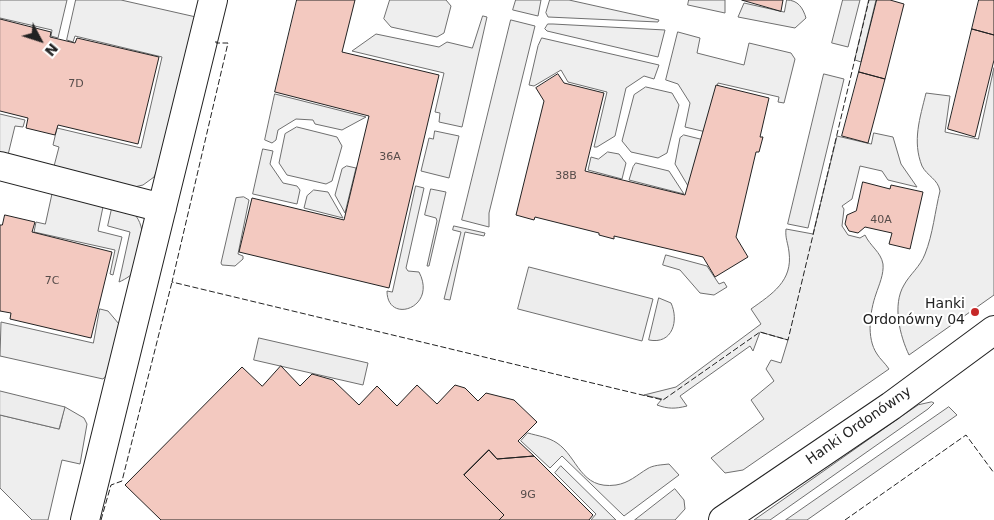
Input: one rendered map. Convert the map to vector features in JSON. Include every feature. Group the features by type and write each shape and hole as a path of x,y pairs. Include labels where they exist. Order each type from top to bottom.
{"street":[{"path":"85,520 213,0"},
{"path":"0,166 162,208"},
{"name":"Hanki Ordonówny","path":"723,520 891,406 994,330"}],"shaded area":[{"path":"0,0 67,0 58,38 51,36 52,30 0,18"},
{"path":"76,0 121,0 196,17 161,162 154,177 143,185 130,188 53,170 59,147 53,145 57,128 141,148 162,57 75,36 73,42 67,40"},
{"path":"390,0 446,0 451,6 444,33 437,37 391,27 384,19"},
{"path":"516,0 541,0 538,16 513,10"},
{"path":"550,0 569,0 659,20 658,22 548,17 546,13"},
{"path":"689,0 725,0 725,13 688,5"},
{"path":"787,0 794,1 800,5 806,18 795,28 738,17 744,3 784,12"},
{"path":"843,0 860,0 848,47 832,43"},
{"path":"869,0 876,0 861,62 855,60"},
{"path":"483,16 487,17 462,127 439,122 440,113 435,112 444,73 352,51 376,34 439,47 447,42 472,48"},
{"path":"511,20 535,26 489,213 489,227 462,220"},
{"path":"548,24 665,30 658,57 547,31 545,29"},
{"path":"678,32 700,38 697,53 744,65 749,43 791,53 795,59 784,103 778,102 779,97 718,83 706,132 685,127 690,103 678,84 666,80"},
{"path":"542,38 659,65 654,79 644,76 626,88 615,136 594,147 607,92 568,82 561,70 534,86 529,85 538,46"},
{"path":"994,68 994,295 909,355 900,330 898,302 904,285 925,254 940,191 935,180 922,166 919,157 917,139 926,93 950,96 945,132 978,139"},
{"path":"824,74 844,79 808,228 788,224"},
{"path":"646,87 672,93 679,105 667,153 658,158 631,152 622,141 634,95"},
{"path":"275,94 366,117 342,130 315,124 313,120 296,119 278,130 276,140 272,143 265,140"},
{"path":"0,114 25,120 23,127 15,126 7,159 0,158"},
{"path":"297,127 337,137 342,146 332,181 326,184 287,175 279,163 285,134"},
{"path":"435,131 459,136 449,178 421,171 429,138 433,139"},
{"path":"874,133 893,137 901,164 917,187 888,180 882,171 860,166 852,199 842,206 844,209 842,226 848,235 860,238 865,235 882,260 883,272 872,308 870,332 871,340 878,356 889,369 743,470 725,473 711,458 764,419 751,400 774,381 766,369 771,360 781,363 788,340 760,332 753,351 750,346 680,396 687,406 675,408 657,405 662,399 644,395 676,387 761,324 751,309 779,286 788,271 789,252 786,229 813,234 837,136 871,144"},
{"path":"684,135 704,140 691,191 675,164 680,138"},
{"path":"263,149 273,151 270,164 283,183 297,186 300,190 297,204 253,194"},
{"path":"608,152 619,154 626,163 622,179 588,170 591,157 598,159"},
{"path":"636,163 669,171 684,194 629,180"},
{"path":"347,166 356,168 345,213 335,195 342,169"},
{"path":"416,186 424,188 406,268 408,271 419,272 423,285 422,295 417,303 410,308 402,309 395,307 389,301 387,291 392,292"},
{"path":"431,189 446,192 429,266 427,266 437,221 436,218 425,215"},
{"path":"314,190 328,192 343,218 304,208 307,196"},
{"path":"53,191 104,202 98,231 122,237 113,275 110,274 115,250 34,232 36,222 45,224"},
{"path":"244,197 249,200 238,254 243,256 243,259 235,266 222,265 236,198"},
{"path":"113,204 129,210 136,216 140,223 143,238 137,267 130,276 119,282 130,232 108,226"},
{"path":"454,226 485,233 484,236 465,232 450,300 444,299 461,232 453,230"},
{"path":"666,255 707,266 719,284 724,282 727,287 714,295 700,293 680,270 663,265"},
{"path":"529,267 653,299 642,341 518,309"},
{"path":"659,298 671,303 674,323 669,335 664,339 657,341 649,340"},
{"path":"100,309 108,311 119,324 112,369 103,379 0,356 1,322 93,343"},
{"path":"259,338 368,363 363,385 254,360"},
{"path":"0,391 65,407 59,429 0,415"},
{"path":"934,403 928,409 770,520 754,520 918,405"},
{"path":"65,407 84,418 87,424 80,464 62,460 48,520 32,520 0,488 0,415 59,429"},
{"path":"949,407 957,415 807,520 786,520"},
{"path":"528,433 557,443 587,478 595,483 616,485 654,466 669,464 679,475 624,516 562,456 550,468 521,441"},
{"path":"561,466 616,520 591,520 596,514 555,473"},
{"path":"675,489 684,500 685,509 675,520 635,520"}],"building":[{"path":"297,0 355,0 342,52 439,75 389,288 239,252 252,198 344,220 369,116 275,92"},
{"path":"742,0 783,0 781,11"},
{"path":"877,0 890,0 904,4 885,79 859,72"},
{"path":"979,0 994,0 994,35 972,29"},
{"path":"0,19 51,32 50,37 75,43 77,38 159,57 138,144 58,125 55,135 26,128 28,118 0,111"},
{"path":"972,29 994,35 994,60 975,137 948,129"},
{"path":"859,72 885,79 868,143 842,136"},
{"path":"558,74 564,83 604,93 585,171 685,195 716,85 769,98 760,137 763,137 759,152 756,152 736,237 748,257 715,277 703,257 614,236 614,239 599,235 599,233 535,217 534,220 516,215 544,101 536,88"},
{"path":"863,182 890,189 891,185 923,192 910,249 889,244 892,233 865,227 858,233 849,231 845,224 847,215 856,211"},
{"path":"5,215 35,222 32,232 112,252 91,338 10,319 11,313 0,311 0,225 2,225"},
{"path":"281,366 300,386 312,374 333,380 359,405 377,386 397,406 417,385 437,404 455,385 465,388 478,401 486,393 514,400 537,422 518,441 534,456 497,459 489,450 464,475 504,515 499,520 161,520 125,485 242,367 262,386"},
{"path":"489,450 497,459 534,456 593,515 589,520 499,520 504,515 464,475"}],"fence":[{"path":"216,41 216,43 228,43 172,282 663,400 760,332 788,340 869,0"},
{"path":"101,520 111,485 122,481 172,282"},
{"path":"845,520 966,435 994,473"}],"place":[{"name":"Hanki Ordonówny 04","path":"975,312"}]}
